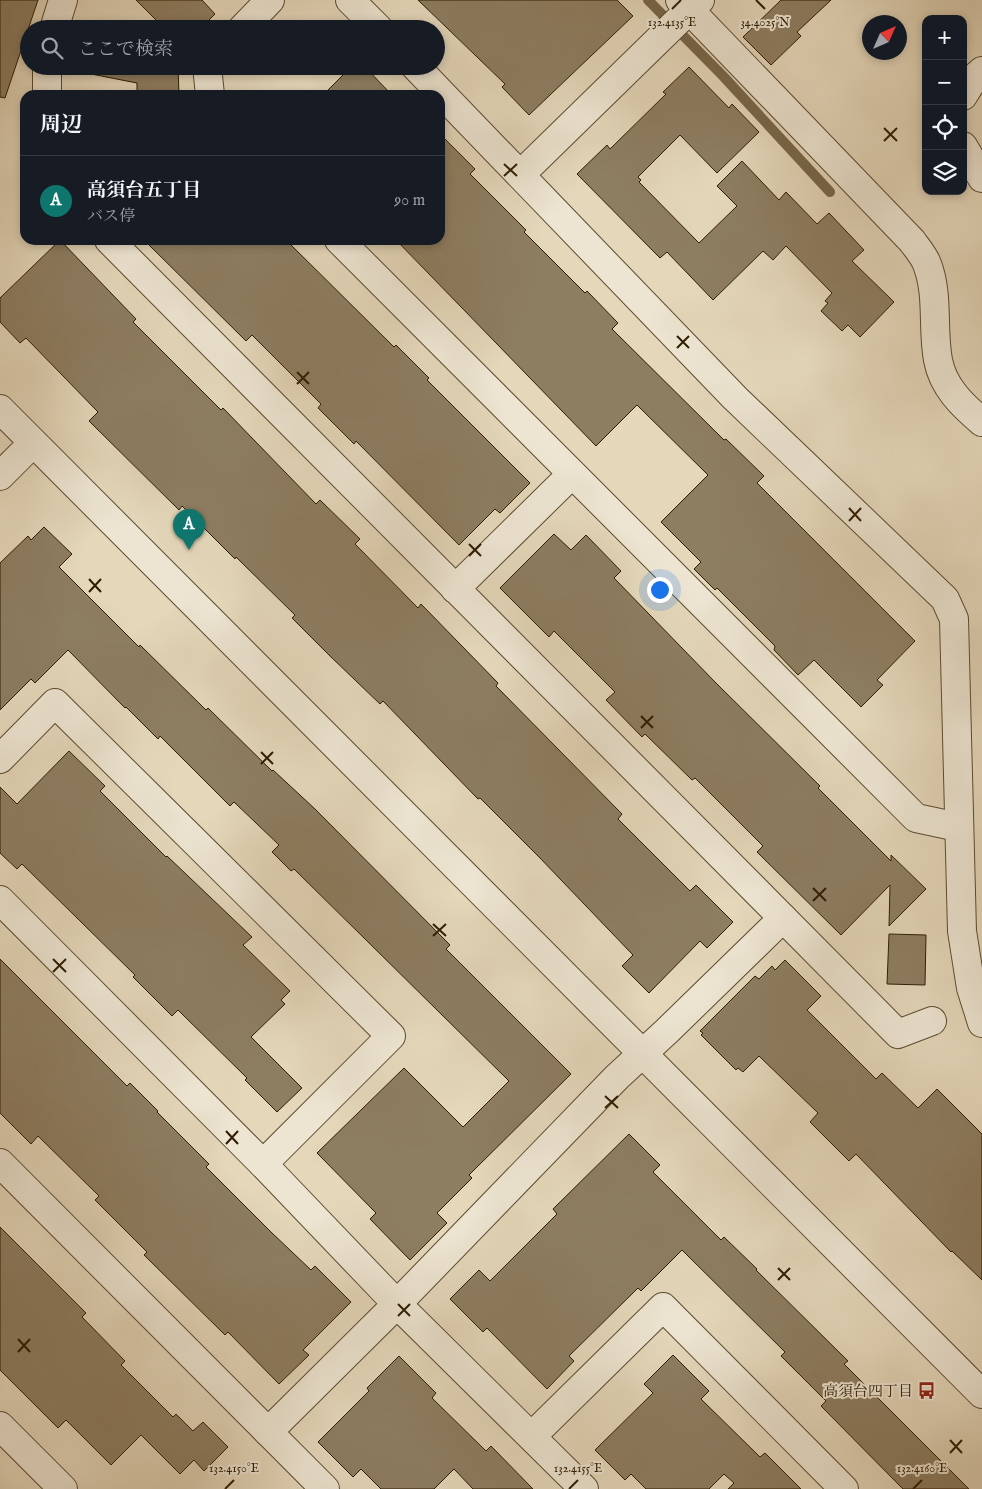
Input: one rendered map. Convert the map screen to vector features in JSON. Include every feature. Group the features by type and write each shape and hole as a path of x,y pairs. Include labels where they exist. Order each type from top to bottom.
{"street":[{"path":"57,20 63,0"},
{"path":"251,20 270,0"},
{"path":"350,0 370,20"},
{"path":"521,174 683,12 912,241 927,262 933,286 938,361 946,383 960,404 982,422"},
{"path":"967,89 974,78 982,71"},
{"path":"47,75 47,90"},
{"path":"208,75 209,90"},
{"path":"425,75 439,90"},
{"path":"445,96 736,398 945,599 954,619 962,931 971,988 982,1023"},
{"path":"965,150 982,178"},
{"path":"113,245 898,1034 932,1021"},
{"path":"345,245 916,818 958,827"},
{"path":"0,409 982,1394"},
{"path":"0,476 33,443"},
{"path":"455,589 572,474"},
{"path":"0,759 55,703 391,1036 263,1164"},
{"path":"0,900 263,1164 397,1304 584,1489"},
{"path":"268,1432 397,1304 617,1077 783,918"},
{"path":"0,1163 325,1489"},
{"path":"532,1436 663,1307 844,1489"},
{"path":"0,1426 63,1489"}],"building":[{"path":"0,0 38,0 31,20 20,20 20,53 5,98 0,97"},
{"path":"136,0 202,0 215,14 209,20 156,20"},
{"path":"418,0 617,0 633,16 529,115 502,87 505,84 445,26 445,20 439,20"},
{"path":"781,0 831,0 797,32 801,36 771,65 743,37"},
{"path":"689,67 729,108 732,104 759,132 717,173 680,135 638,177 641,180 639,182 699,243 737,206 717,186 742,161 779,200 786,192 817,224 829,213 864,250 852,261 894,302 860,337 848,325 842,331 821,311 828,303 825,301 832,293 786,246 773,260 763,251 713,300 667,252 660,258 577,174 607,145 610,149 666,94 663,92"},
{"path":"96,75 178,75 179,90 137,90 137,83"},
{"path":"343,75 373,75 387,90 328,90"},
{"path":"445,139 475,169 470,174 526,230 524,232 618,323 612,329 724,440 726,439 764,476 757,483 915,641 877,680 883,685 861,707 814,660 798,675 774,650 775,646 717,588 715,590 694,569 701,562 661,522 708,475 637,405 596,446 401,245 445,245"},
{"path":"55,245 65,245 136,319 133,322 221,410 223,408 316,504 320,500 360,539 355,544 418,608 421,604 498,683 496,686 622,814 618,819 690,891 696,885 733,922 707,948 700,941 649,993 622,966 633,955 539,857 480,798 478,799 383,701 380,704 330,656 292,618 295,615 236,557 235,559 182,506 179,510 89,421 98,412 26,338 20,343 0,322 0,298"},
{"path":"149,245 291,245 394,347 396,345 429,378 427,380 530,483 500,513 495,509 459,545 356,441 354,444 318,408 321,404 252,335 246,341"},
{"path":"44,527 72,554 59,567 139,647 140,645 206,710 208,708 272,771 315,809 450,945 446,949 571,1074 469,1175 472,1178 437,1213 447,1223 410,1260 370,1219 376,1213 317,1153 404,1068 463,1127 509,1081 294,869 291,871 272,852 279,845 234,802 230,806 160,736 158,739 125,708 68,650 35,683 31,679 0,710 0,563 28,536 31,540"},
{"path":"554,534 571,550 586,535 621,571 614,578 820,786 818,788 891,861 891,855 926,889 889,926 890,885 841,935 757,852 763,846 695,778 692,780 645,734 642,737 606,700 615,692 554,631 549,637 500,588"},
{"path":"69,751 105,786 100,791 166,857 252,937 243,945 290,991 281,1000 285,1004 251,1037 302,1088 277,1112 245,1080 247,1078 178,1010 172,1016 133,977 135,975 22,864 17,869 0,853 0,787 17,804"},
{"path":"889,934 926,935 925,985 887,984"},
{"path":"0,959 127,1086 130,1083 158,1111 209,1164 206,1167 271,1232 311,1270 315,1266 351,1302 303,1350 309,1355 279,1384 228,1332 225,1335 144,1255 147,1252 95,1200 99,1196 38,1136 31,1144 0,1113"},
{"path":"785,960 821,996 807,1010 876,1079 882,1073 918,1108 937,1089 982,1134 982,1280 951,1252 856,1154 849,1161 810,1122 818,1113 759,1056 743,1072 738,1068 736,1070 701,1035 703,1033 700,1031 755,976 759,979 772,966 775,970"},
{"path":"629,1134 660,1165 653,1172 721,1240 724,1237 757,1269 848,1361 844,1364 969,1489 903,1489 821,1406 826,1401 781,1356 785,1352 682,1250 641,1291 638,1288 569,1356 574,1361 547,1389 487,1328 483,1332 450,1299 479,1270 490,1281 557,1214 553,1209"},
{"path":"0,1227 86,1313 82,1317 125,1361 121,1365 173,1417 176,1414 193,1431 203,1422 228,1447 204,1471 194,1460 180,1474 141,1435 111,1465 66,1420 58,1428 0,1370"},
{"path":"673,1355 709,1391 701,1399 760,1457 765,1453 801,1489 728,1489 734,1483 724,1474 709,1489 646,1489 631,1474 625,1480 595,1450 653,1393 644,1384"},
{"path":"399,1356 436,1393 432,1398 486,1451 491,1446 533,1489 473,1489 454,1469 434,1489 381,1489 361,1469 353,1477 318,1442 369,1391 367,1388"}],"waterway":[{"path":"648,0 723,76 830,192"}],"place":[{"name":"高須台五丁目","path":"189,550"},
{"name":"高須台四丁目","path":"927,1391"}]}
